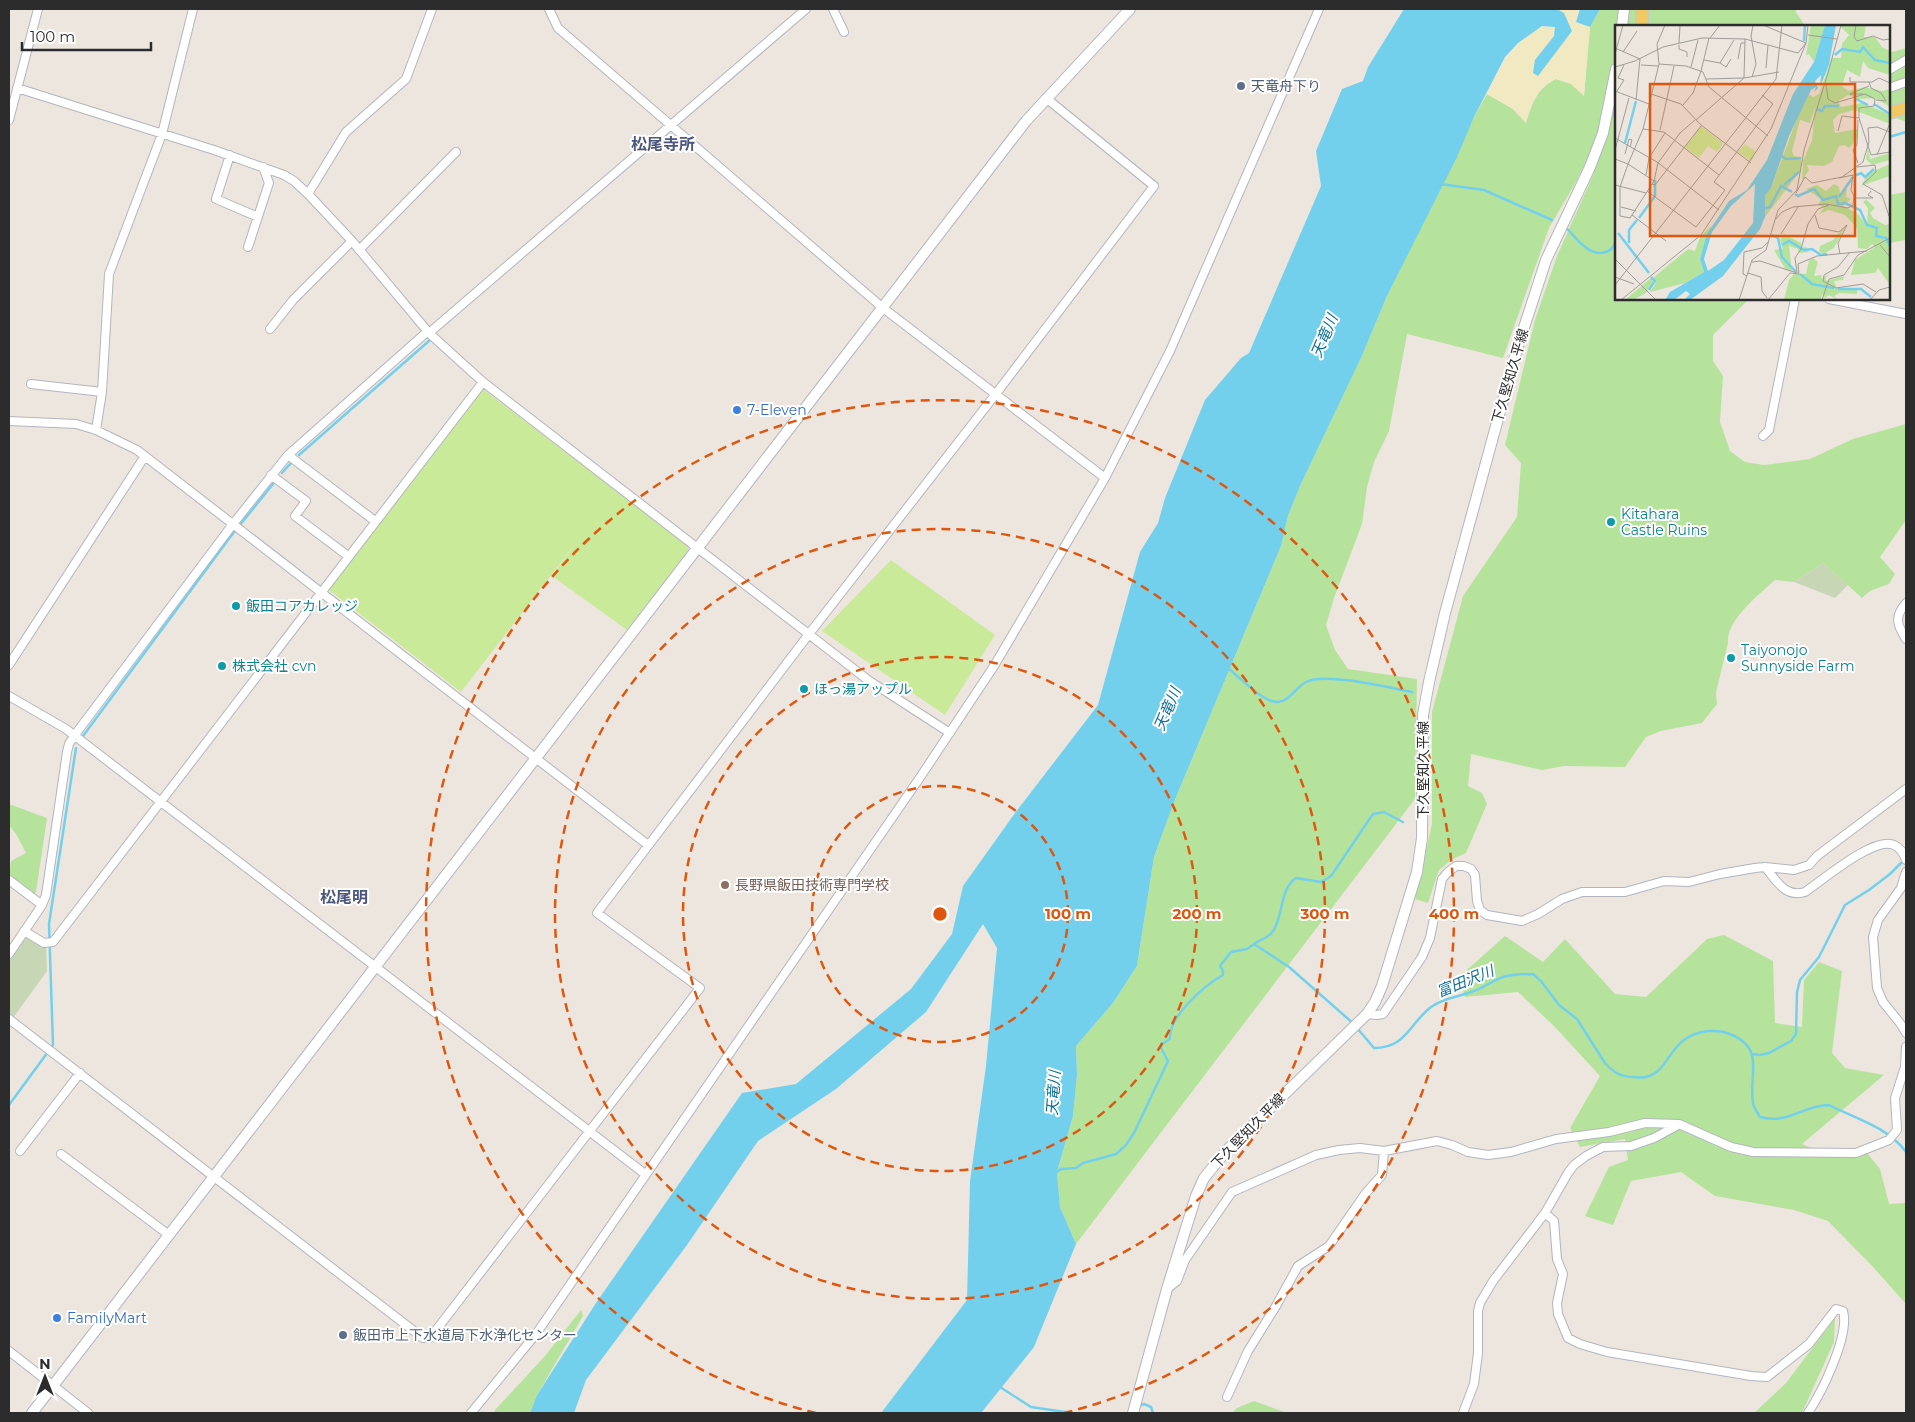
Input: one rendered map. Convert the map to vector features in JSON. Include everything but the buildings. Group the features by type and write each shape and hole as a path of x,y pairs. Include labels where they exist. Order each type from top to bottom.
{"main road":[{"path":"1642,9 1642,25"},
{"path":"1890,112 1906,108"}],"street":[{"path":"9,120 14,93 38,9"},
{"path":"96,430 102,392 109,274 162,134 193,9"},
{"path":"308,194 346,132 406,79 432,9"},
{"path":"550,9 558,28 883,308 1105,478"},
{"path":"9,954 42,905 46,895 69,744 288,455 806,9"},
{"path":"833,9 844,32"},
{"path":"32,1413 1026,121 1130,9"},
{"path":"471,1413 536,1334 950,733 994,666 1105,478 1170,351 1320,9"},
{"path":"1622,25 1624,9"},
{"path":"1890,69 1906,60"},
{"name":"下久堅知久平線","path":"1133,1413 1196,1196 1210,1169 1226,1151 1364,1017 1382,986 1416,872 1422,838 1423,715 1448,604 1517,349 1546,260 1590,167 1603,133 1615,74"},
{"path":"1890,88 1906,82"},
{"path":"14,93 230,155 294,181 352,241 429,332 483,382 868,680 950,733"},
{"path":"9,1019 423,1338 430,1338 700,988 597,912 1154,186 1046,98"},
{"path":"359,250 456,152"},
{"path":"230,155 216,199 258,217"},
{"path":"248,247 269,183 263,167"},
{"path":"270,329 293,300 352,241"},
{"path":"1763,436 1769,430 1795,300"},
{"path":"1834,300 1906,314"},
{"path":"24,931 48,943 160,802 483,382"},
{"path":"31,384 102,392"},
{"path":"9,421 76,424 96,430 145,456 648,844"},
{"path":"288,455 375,521"},
{"path":"9,665 145,456"},
{"path":"272,475 306,501 295,516 348,556"},
{"path":"1906,603 1898,618 1899,628 1906,639"},
{"path":"9,696 60,725 645,1174"},
{"path":"1364,1017 1383,1014 1422,958 1430,938 1442,879 1456,866 1464,866 1472,870 1475,875 1477,901 1480,910 1487,915 1522,921 1538,914 1562,899 1582,892 1625,892 1664,881 1690,882 1720,874 1764,867 1794,870 1809,865 1817,856 1906,788"},
{"path":"1764,867 1787,892 1796,895 1806,892 1864,852 1878,845 1895,845 1901,850 1906,860"},
{"path":"1906,872 1901,888 1878,920 1873,937 1877,988 1884,1002 1906,1034"},
{"path":"9,880 42,905"},
{"path":"1168,1289 1177,1281 1185,1260 1232,1192 1316,1155 1339,1150 1360,1148 1384,1151 1437,1141 1468,1152 1488,1155 1511,1152 1556,1140 1610,1132 1645,1123 1679,1124 1732,1147 1753,1152 1856,1153 1889,1140 1896,1132 1895,1098 1905,1067 1906,1047"},
{"path":"20,1151 80,1073"},
{"path":"1462,1413 1474,1384 1478,1353 1478,1311 1480,1303 1493,1281 1545,1213 1574,1165 1586,1156 1603,1148 1631,1146 1654,1138 1679,1124"},
{"path":"1227,1397 1248,1351 1298,1266 1329,1246 1365,1194 1382,1175 1384,1151"},
{"path":"61,1154 169,1235"},
{"path":"1545,1213 1554,1221 1557,1259 1563,1274 1557,1303 1558,1314 1568,1338 1580,1344 1640,1358 1767,1377 1809,1344 1836,1309 1843,1311 1846,1320 1840,1346 1817,1399 1808,1413"},
{"path":"9,1351 88,1413"}],"green space":[{"path":"1600,9 1796,9 1804,25 1615,25 1615,300 1748,300 1713,335 1713,361 1723,376 1720,422 1730,451 1745,462 1764,465 1810,459 1853,439 1906,424 1906,520 1880,557 1895,574 1889,584 1870,591 1862,598 1823,563 1794,582 1775,580 1745,608 1732,626 1716,692 1717,704 1702,723 1661,731 1646,737 1625,767 1564,766 1542,770 1471,754 1468,786 1482,793 1487,804 1466,853 1453,859 1439,870 1428,903 1415,899 1432,824 1432,712 1463,596 1517,517 1521,463 1505,445 1535,320 1557,256 1594,173 1591,151 1576,182 1549,228 1503,358 1407,334 1389,431 1374,462 1367,487 1362,524 1334,598 1326,625 1335,650 1348,669 1417,679 1415,799 1076,1244 1060,1207 1057,1172 1073,1116 1077,1075 1076,1046 1113,1003 1137,966 1154,857 1174,802 1281,546 1288,516 1300,486 1361,358 1387,296 1487,94 1513,109 1526,123 1536,97 1544,87 1556,79 1571,84 1584,95 1590,27"},
{"path":"1906,48 1906,122 1890,115 1890,53"},
{"path":"1906,192 1906,240 1890,243 1890,195"},
{"path":"483,389 688,546 688,552 627,630 552,576 579,539 461,692 329,590"},
{"path":"891,560 995,635 945,715 822,631"},
{"path":"1823,563 1848,585 1835,598 1794,582"},
{"path":"9,804 47,818 36,892 33,895 9,876 11,861 26,853 9,825"},
{"path":"1724,935 1773,961 1775,1023 1802,1027 1804,980 1819,962 1842,971 1832,1053 1845,1068 1884,1075 1802,1144 1825,1154 1868,1154 1880,1169 1889,1204 1906,1203 1906,1304 1828,1221 1794,1210 1715,1196 1681,1172 1631,1181 1613,1225 1585,1216 1609,1167 1628,1160 1625,1139 1580,1147 1570,1128 1600,1076 1555,1027 1518,992 1465,997 1460,976 1505,936 1543,962 1565,939 1615,994 1646,997 1707,939"},
{"path":"27,936 46,947 47,971 13,1018 9,1014 9,961"},
{"path":"581,1310 583,1316 537,1395 530,1413 494,1413 545,1356"},
{"path":"1835,1318 1834,1342 1802,1413 1754,1413 1786,1383"},
{"path":"1254,1401 1287,1413 1232,1413 1237,1408"}],"sand":[{"path":"1557,9 1580,9 1576,22 1590,27 1584,96 1571,84 1556,79 1539,92 1530,109 1526,123 1513,109 1487,94 1505,60 1513,49 1531,32 1555,27 1554,36 1535,60 1565,39 1572,31 1564,13"}],"water":[{"name":"天竜川","path":"1404,9 1557,9 1564,13 1572,31 1538,76 1533,73 1535,60 1554,36 1555,27 1542,26 1518,43 1505,57 1387,296 1361,358 1300,486 1288,516 1281,546 1174,802 1154,857 1137,966 1113,1003 1076,1046 1077,1075 1073,1116 1057,1172 1060,1207 1076,1244 1034,1347 981,1413 881,1413 967,1300 970,1181 986,1066 997,948 983,924 926,1012 836,1089 758,1141 687,1245 586,1380 574,1413 530,1413 537,1395 596,1303 742,1093 796,1084 911,989 952,934 963,886 1015,813 1098,705 1140,552 1158,523 1165,498 1205,400 1241,358 1249,353 1321,186 1316,151 1342,89 1363,81 1368,67"},
{"path":"1580,9 1600,9 1590,27 1576,22"}],"waterway":[{"path":"1890,137 1906,132"},
{"path":"1440,184 1484,190 1552,220"},
{"path":"1567,229 1593,252 1607,252 1615,244"},
{"path":"299,455 430,340"},
{"path":"282,473 291,463"},
{"path":"83,736 231,536 273,484"},
{"path":"1228,668 1259,694 1278,702 1289,697 1306,682 1315,679 1358,682 1412,692"},
{"path":"9,1105 53,1045 49,924 76,748"},
{"path":"1254,944 1267,937 1273,931 1279,918 1284,896 1291,883 1296,878 1321,882 1331,876 1373,814 1384,812 1403,822"},
{"path":"1753,1054 1769,1053 1791,1041 1796,1034 1797,992 1800,980 1819,957 1845,905 1869,890 1901,863"},
{"name":"富田沢川","path":"1054,1174 1061,1169 1076,1168 1083,1163 1116,1154 1126,1145 1134,1133 1168,1061 1161,1048 1162,1044 1170,1039 1175,1021 1189,1002 1223,975 1220,966 1231,952 1247,949 1254,944 1289,967 1354,1024"},
{"name":"富田沢川","path":"1357,1028 1374,1048 1385,1047 1400,1040 1431,1007 1440,1002 1475,991 1503,977 1533,974 1541,981 1559,1005 1577,1019 1605,1063 1618,1074 1629,1077 1646,1077 1654,1074 1685,1039 1708,1031 1724,1032 1739,1039 1747,1046 1751,1053 1753,1062 1753,1104 1760,1117 1770,1119 1787,1117 1811,1108 1829,1105 1881,1130 1899,1143 1906,1152"},
{"path":"1000,1387 1031,1407 1072,1413"},
{"path":"1139,1406 1144,1404 1151,1407 1153,1413"}],"place":[{"name":"天竜舟下り","path":"1241,86"},
{"name":"7-Eleven","path":"737,410"},
{"name":"Kitahara Castle Ruins","path":"1611,522"},
{"name":"飯田コアカレッジ","path":"236,606"},
{"name":"Taiyonojo Sunnyside Farm","path":"1731,658"},
{"name":"株式会社 cvn","path":"222,666"},
{"name":"ほっ湯アップル","path":"804,689"},
{"name":"長野県飯田技術専門学校","path":"725,885"},
{"name":"FamilyMart","path":"57,1318"},
{"name":"飯田市上下水道局下水浄化センター","path":"343,1335"}],"district":[{"name":"松尾寺所","path":"663,144"},
{"name":"松尾明","path":"344,897"}]}
